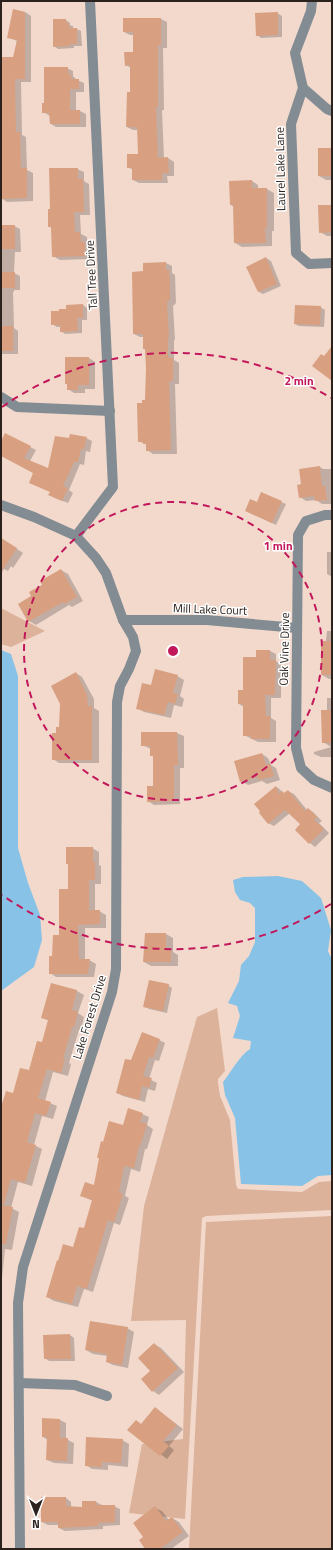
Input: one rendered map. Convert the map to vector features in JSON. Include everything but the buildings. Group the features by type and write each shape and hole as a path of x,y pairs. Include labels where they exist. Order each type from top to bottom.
{"street":[{"name":"Tall Tree Drive","path":"76,536 113,487 90,1"},
{"path":"312,1 311,11 295,53 303,88 327,109 332,111"},
{"name":"Laurel Lake Lane","path":"303,88 291,124 296,252 309,264 332,263"},
{"path":"1,397 17,407 110,411"},
{"name":"Lake Forest Drive","path":"1,505 34,517 76,536 96,558 106,573 122,620 133,637 136,651 129,670 120,686 117,702 116,969 112,992 23,1267 18,1303 20,1549"},
{"name":"Oak Vine Drive","path":"332,515 325,515 306,521 298,535 296,748 301,768 314,780 332,788"},
{"name":"Mill Lake Court","path":"122,620 207,620 297,628"},
{"path":"19,1383 75,1385 107,1396"}],"shaded area":[{"path":"1,608 45,631 11,647 1,644"},
{"path":"217,1008 225,1071 218,1079 218,1083 220,1096 230,1120 236,1185 238,1189 302,1192 319,1182 332,1181 332,1210 206,1216 202,1218 185,1519 129,1513 142,1444 183,1439 186,1320 131,1321 144,1206 197,1017"},
{"path":"332,1216 332,1549 189,1549 206,1222"}],"water":[{"path":"1,650 11,654 18,676 18,848 28,883 40,915 42,940 34,967 1,991"},
{"path":"278,876 302,881 321,898 331,930 328,951 332,960 332,1175 318,1176 302,1186 241,1184 235,1118 225,1095 223,1082 239,1059 250,1049 251,1041 233,1038 240,1016 237,1006 228,1003 239,981 241,965 249,956 255,942 255,908 250,903 240,900 235,892 233,880 243,877"}]}
